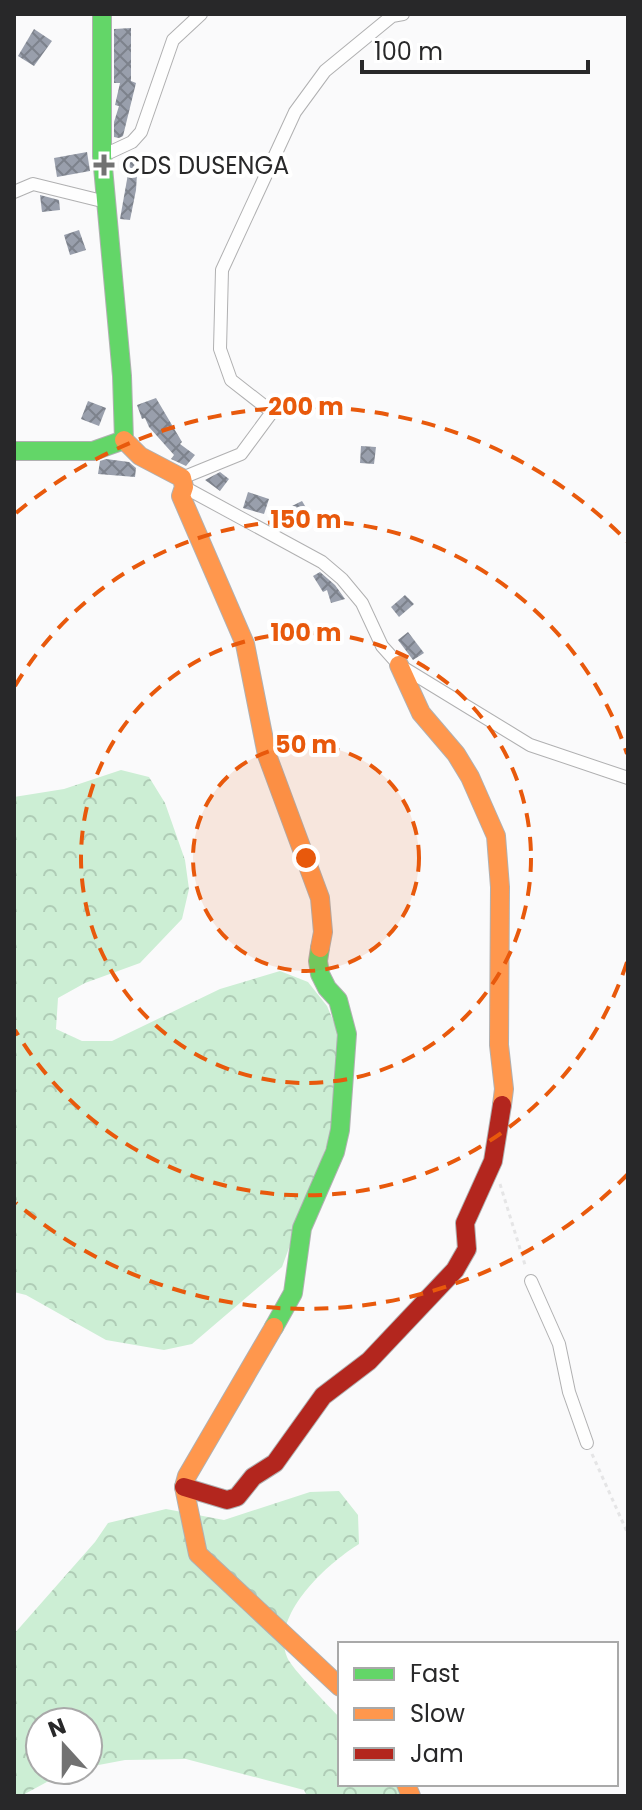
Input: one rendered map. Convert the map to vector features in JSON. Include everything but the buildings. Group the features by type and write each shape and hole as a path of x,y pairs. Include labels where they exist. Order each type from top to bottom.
{"street":[{"path":"102,14 102,156 122,376 124,440 140,456 322,562 342,579 362,603 382,646 399,665 530,745 628,778"},
{"path":"102,156 132,142 141,132 173,40 201,14"},
{"path":"183,482 241,454 272,412 231,380 220,349 222,270 295,112 325,71 392,16 403,14"},
{"path":"14,192 33,184 106,202"},
{"path":"14,451 93,451 124,440"},
{"path":"183,482 181,496 245,644 267,755 320,898 323,932 318,961 320,974 338,1000 347,1034 340,1130 335,1152 302,1228 293,1293 187,1476 184,1487 198,1554 338,1685"},
{"path":"184,1487 227,1500 237,1497 253,1477 275,1463 323,1396 369,1361 455,1270 467,1249 465,1223 493,1161 504,1089 499,1045 500,887 496,836 470,777 456,754 421,713 399,665"},
{"path":"531,1281 559,1344 569,1392 587,1443"}],"path":[{"path":"493,1161 531,1281"},
{"path":"587,1443 628,1534"}],"green space":[{"path":"121,770 149,777 165,803 185,860 189,889 182,919 140,963 85,983 58,998 56,1029 82,1041 112,1041 220,989 280,971 308,982 327,1006 339,1034 330,1136 282,1267 192,1344 164,1350 106,1340 26,1295 14,1292 14,797 64,789"},
{"path":"339,1491 358,1515 359,1544 332,1564 305,1592 287,1624 284,1641 290,1662 338,1716 338,1786 400,1786 403,1796 307,1796 304,1790 186,1759 125,1760 104,1764 104,1706 24,1706 24,1786 39,1786 21,1796 14,1796 14,1634 108,1523 166,1509 224,1520 310,1492"}],"traffic: fast":[{"path":"14,451 93,451 124,440 122,376 102,156 102,14"},
{"path":"274,1327 293,1293 302,1228 335,1152 340,1130 347,1034 338,1000 320,974 320,948"}],"traffic: slow":[{"path":"124,440 140,456 182,478 184,487 181,496 245,644 267,755 320,898 323,932 320,948"},
{"path":"399,665 421,713 456,754 470,777 496,836 500,887 499,1045 504,1089 502,1105"},
{"path":"274,1327 187,1476 184,1487 198,1554 338,1685"},
{"path":"407,1786 411,1796"}],"traffic: jam":[{"path":"184,1487 227,1500 237,1497 253,1477 275,1463 323,1396 369,1361 455,1270 467,1249 465,1223 493,1161 502,1105"}],"place":[{"name":"CDS DUSENGA","path":"104,165"}]}
